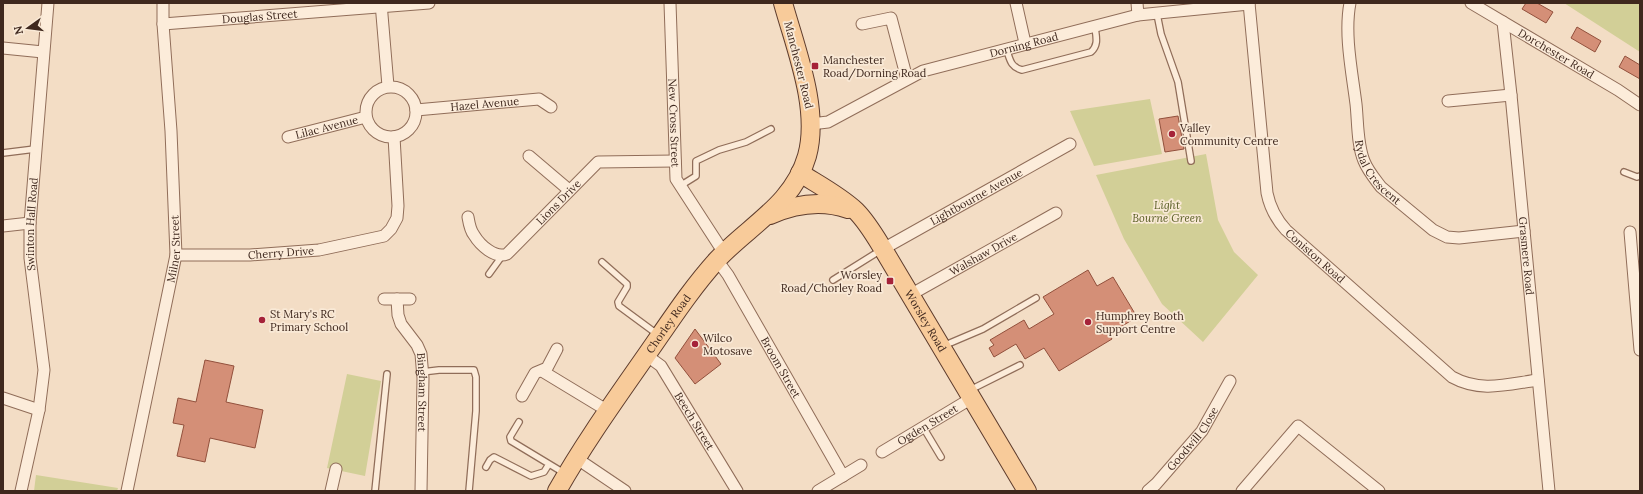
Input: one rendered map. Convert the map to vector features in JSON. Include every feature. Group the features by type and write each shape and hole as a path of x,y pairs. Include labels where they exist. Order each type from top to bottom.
{"main road":[{"name":"Manchester Road","path":"783,3 811,110 810,140 800,173"},
{"name":"Worsley Road","path":"800,173 856,211 866,223 1027,491"},
{"name":"Chorley Road","path":"557,491 576,458 674,314 721,256 768,216 780,203 800,173"},
{"path":"768,216 790,207 814,204 831,204 856,211"}],"street":[{"name":"Swinton Hall Road","path":"21,491 38,410 44,370 30,258 30,223 48,3"},
{"name":"Milner Street","path":"127,491 176,255 171,130 163,24 163,3"},
{"name":"Douglas Street","path":"163,24 381,5 429,3"},
{"name":"New Cross Street","path":"670,3 676,179 721,256"},
{"path":"1016,3 1026,43"},
{"path":"1136,3 1138,15"},
{"name":"Rydal Crescent","path":"1350,3 1348,14 1348,35 1360,142 1364,162 1381,187 1433,230 1440,234 1459,238 1524,231"},
{"name":"Dorchester Road","path":"1470,3 1618,90 1640,105"},
{"name":"Dorning Road","path":"811,124 828,122 923,71 1006,48 1095,27 1138,15 1249,4"},
{"name":"Coniston Road","path":"1249,4 1267,193 1269,203 1279,222 1286,230 1452,377 1467,384 1485,387 1538,380"},
{"path":"381,5 388,86"},
{"path":"862,24 891,18 907,79"},
{"name":"Grasmere Road","path":"1502,22 1511,95 1549,491"},
{"path":"3,48 43,52"},
{"path":"388,86 396,87 407,92 414,102 416,110 413,125 408,131 394,137 379,135 368,124 366,117 368,100 373,93 388,86"},
{"path":"1448,101 1511,95"},
{"name":"Hazel Avenue","path":"416,110 539,99 550,106"},
{"name":"Lilac Avenue","path":"288,137 366,117"},
{"name":"Cherry Drive","path":"176,255 250,255 319,250 384,236 391,229 396,218 398,206 394,137"},
{"name":"Lightbourne Avenue","path":"883,249 1070,144"},
{"path":"529,156 569,190"},
{"name":"Lions Drive","path":"502,256 507,254 598,162 675,161"},
{"name":"Walshaw Drive","path":"910,295 1056,213"},
{"path":"468,217 470,228 474,235 486,248 502,256"},
{"path":"3,226 30,223"},
{"path":"1630,232 1640,350"},
{"name":"Broom Street","path":"721,256 728,275 843,476"},
{"path":"384,299 410,299"},
{"name":"Bingham Street","path":"397,299 398,315 401,324 417,345 421,354 421,491"},
{"path":"522,396 535,373 547,368 557,349"},
{"name":"Beech Street","path":"646,355 661,366 737,491"},
{"path":"542,371 608,411"},
{"name":"Goodwill Close","path":"1148,491 1156,484 1202,431 1230,381"},
{"name":"Ogden Street","path":"882,452 923,427 970,394"},
{"path":"3,398 38,410"},
{"path":"1242,491 1298,426 1379,491"},
{"path":"576,458 625,491"},
{"path":"818,491 861,465"},
{"path":"331,491 336,469"}],"lane":[{"path":"1157,14 1161,34 1178,82 1191,161"},
{"path":"1006,48 1011,63 1015,68 1022,70 1091,52 1095,49 1097,42 1095,27"},
{"path":"680,186 696,176 696,161 719,150 746,142 771,129"},
{"path":"3,153 35,149"},
{"path":"1624,172 1637,177 1640,176"},
{"path":"833,280 883,249"},
{"path":"489,274 502,256"},
{"path":"602,262 627,284 619,300 619,306 659,336"},
{"path":"941,347 984,328 1036,298"},
{"path":"970,394 1020,364"},
{"path":"422,372 439,370 474,370 476,378 476,411 469,491"},
{"path":"375,491 387,374"},
{"path":"519,422 510,437 511,441 566,474"},
{"path":"923,427 941,457"},
{"path":"486,467 490,460 494,458 531,476 544,472 549,464"}],"green space":[{"path":"1564,3 1640,3 1640,52"},
{"path":"1150,99 1162,154 1094,166 1070,111"},
{"name":"Light Bourne Green","path":"1206,154 1218,220 1234,252 1258,275 1203,342 1162,304 1124,239 1096,175"},
{"path":"347,374 381,381 365,476 327,468"},
{"path":"36,475 118,488 117,491 34,491"}],"building":[{"path":"1526,3 1537,3 1553,12 1546,23 1522,9"},
{"path":"1577,27 1601,41 1595,52 1571,38"},
{"path":"1625,56 1640,65 1640,79 1619,67"},
{"name":"Valley Community Centre","path":"1178,116 1184,149 1165,152 1159,119"},
{"name":"Humphrey Booth Support Centre","path":"1088,270 1097,286 1113,277 1137,317 1109,334 1112,339 1059,371 1044,348 1025,359 1016,344 994,357 989,348 994,345 990,340 1024,320 1029,329 1054,314 1043,297"},
{"name":"Wilco Motosave","path":"695,329 721,364 695,384 675,358"},
{"path":"205,360 234,366 226,402 263,410 255,448 210,438 205,462 177,456 184,425 173,423 178,398 196,402"}],"place":[{"name":"Manchester Road/Dorning Road","path":"815,66"},
{"name":"Valley Community Centre","path":"1172,134"},
{"name":"Worsley Road/Chorley Road","path":"890,281"},
{"name":"St Mary's RC Primary School","path":"262,320"},
{"name":"Humphrey Booth Support Centre","path":"1088,322"},
{"name":"Wilco Motosave","path":"695,344"}]}
